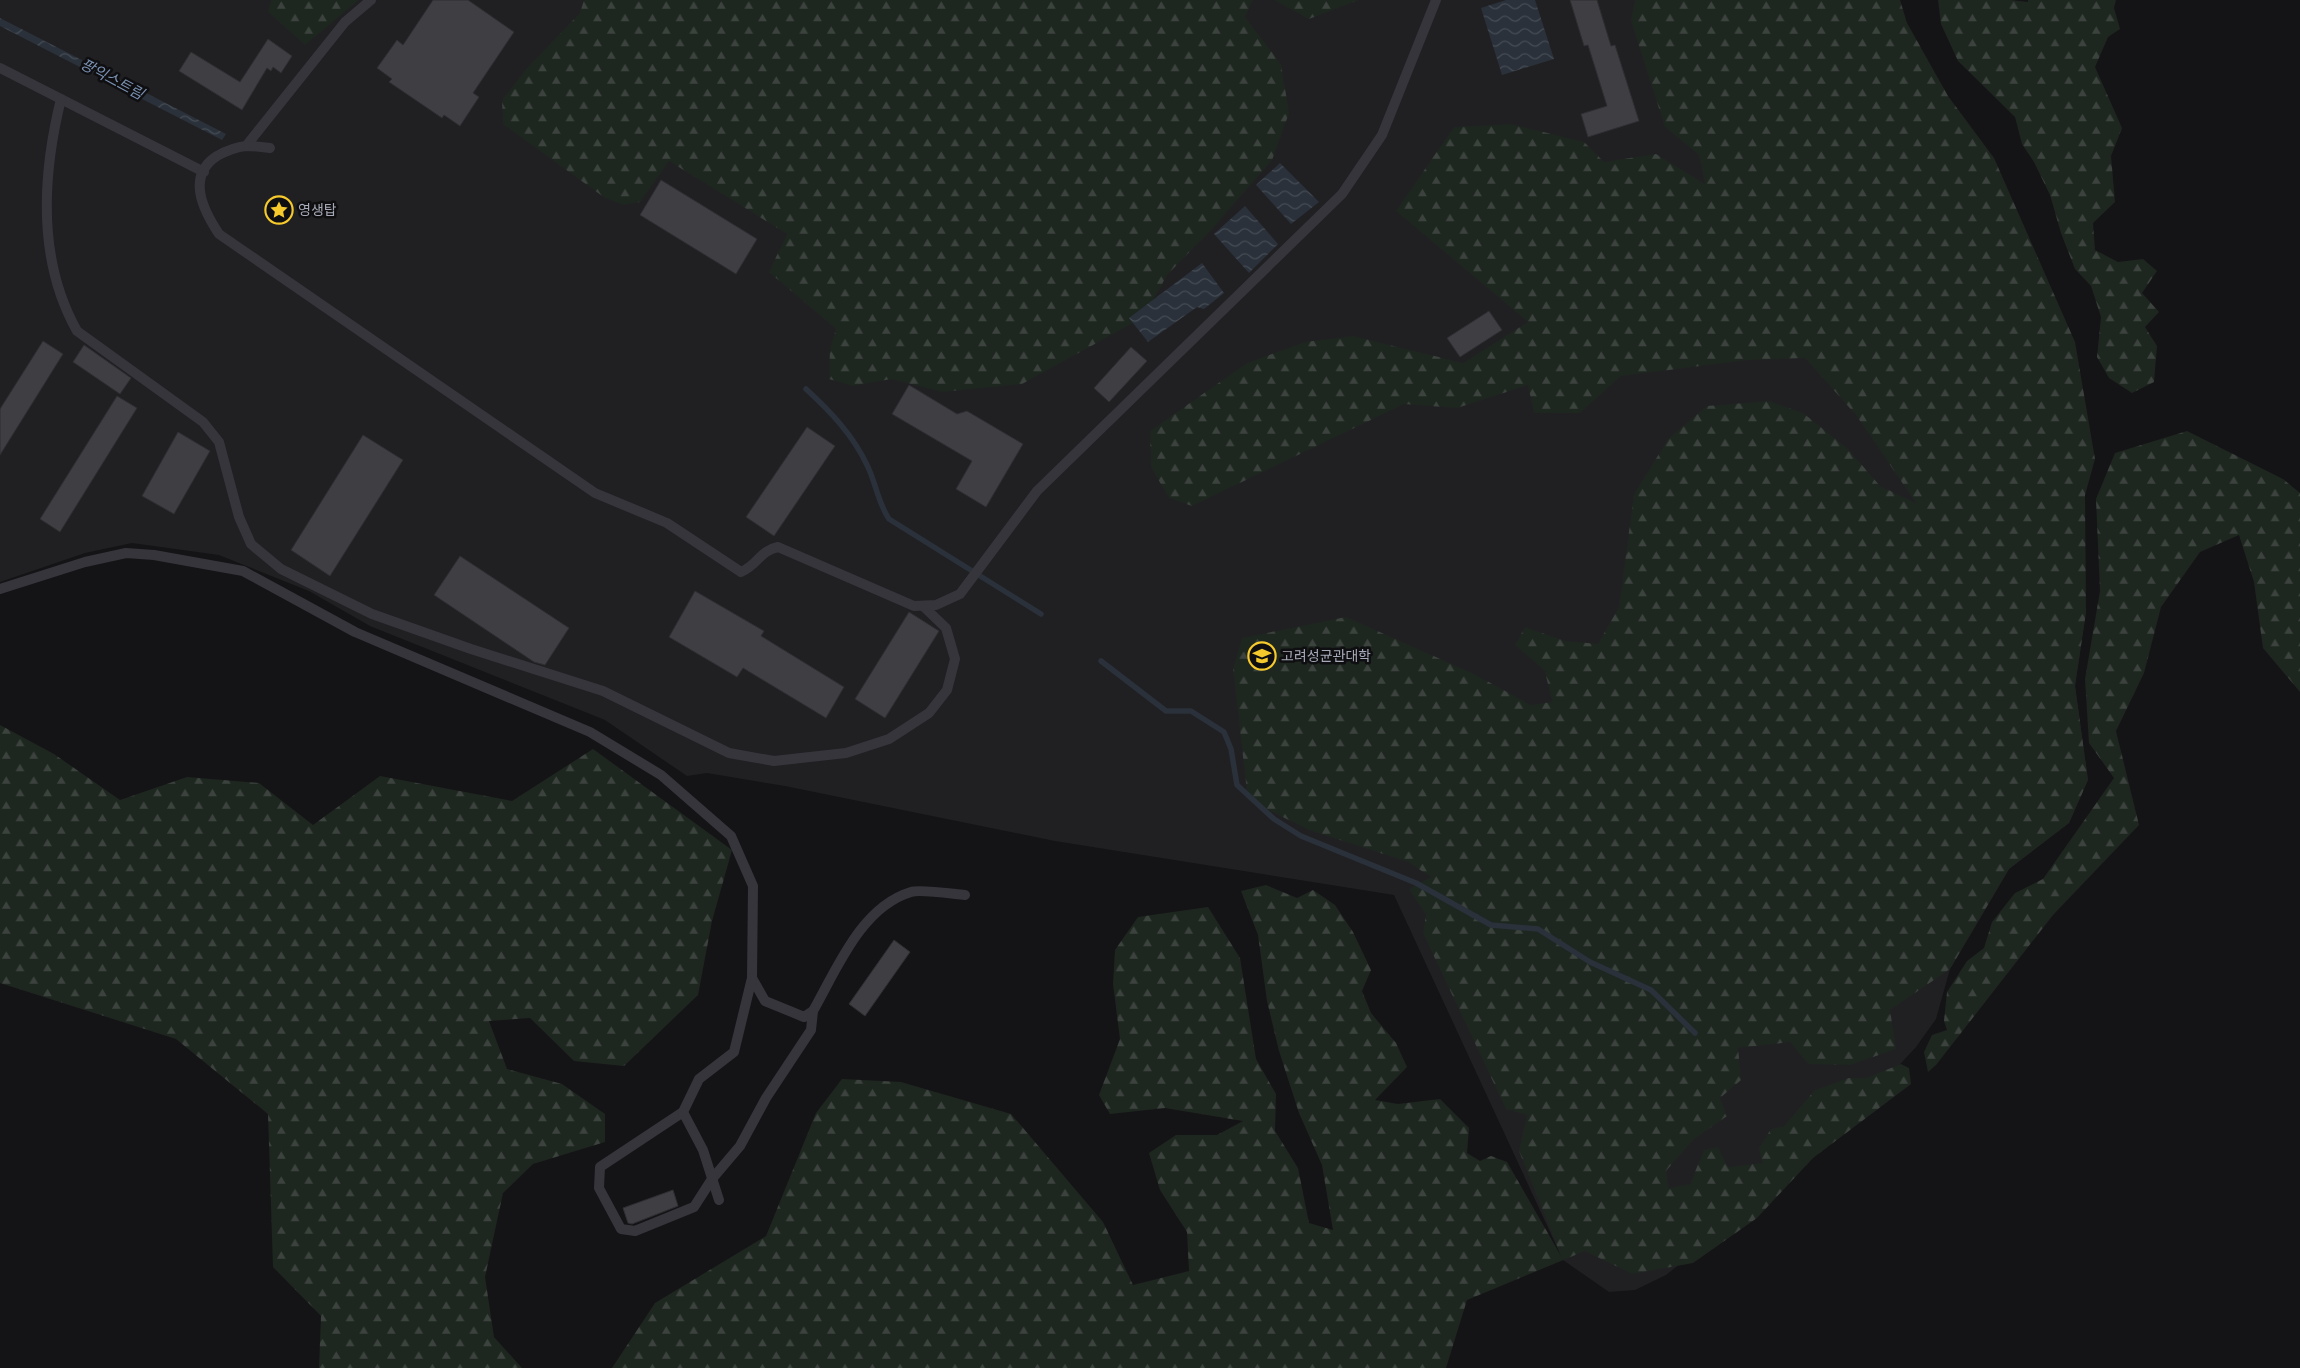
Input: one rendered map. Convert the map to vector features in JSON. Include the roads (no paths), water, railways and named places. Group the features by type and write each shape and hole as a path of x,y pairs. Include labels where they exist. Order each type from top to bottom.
{"lane":[{"path":"246,146 345,22 370,0"},
{"path":"270,148 246,146 227,150 208,162 199,193 206,216 219,234 594,493 667,523 741,572 752,568 767,549 778,547 914,606 936,605 960,594 1037,490 1342,194 1382,135 1436,0"},
{"path":"0,68 204,172"},
{"path":"61,100 51,140 45,204 51,259 64,309 77,331 203,422 219,442 239,517 251,544 281,569 372,614 603,691 729,753 774,761 846,753 881,742 889,739 929,712 948,690 955,659 946,628 923,606"},
{"path":"0,589 86,562 126,553 154,555 243,571 355,632 590,732 661,775 731,836 753,886 752,978 734,1052 699,1079 683,1112 600,1167 600,1188 620,1230 634,1231 694,1207 712,1179 740,1146 766,1098 811,1030 813,1011 860,930 884,907 912,891 965,895"},
{"path":"752,978 765,1001 804,1016 813,1011"},
{"path":"683,1112 703,1150 719,1200"}],"water":[{"path":"1506,0 1535,0 1554,59 1502,75 1481,8"},
{"name":"팡익스트림","path":"0,18 226,134 222,140 0,26"},
{"path":"1280,163 1319,202 1291,224 1256,185"},
{"path":"1245,206 1278,244 1249,273 1214,234"},
{"path":"1202,263 1224,293 1204,309 1197,307 1148,342 1129,318"}],"waterway":[{"path":"806,389 832,415 855,444 867,465 882,506 889,519 1041,614"},
{"path":"1101,661 1166,711 1191,711 1224,732 1231,749 1237,785 1274,819 1301,836 1416,883 1491,925 1538,929 1590,962 1651,990 1695,1033"}],"place":[{"name":"영생탑","path":"279,210"},
{"name":"고려성균관대학","path":"1262,656"}]}
